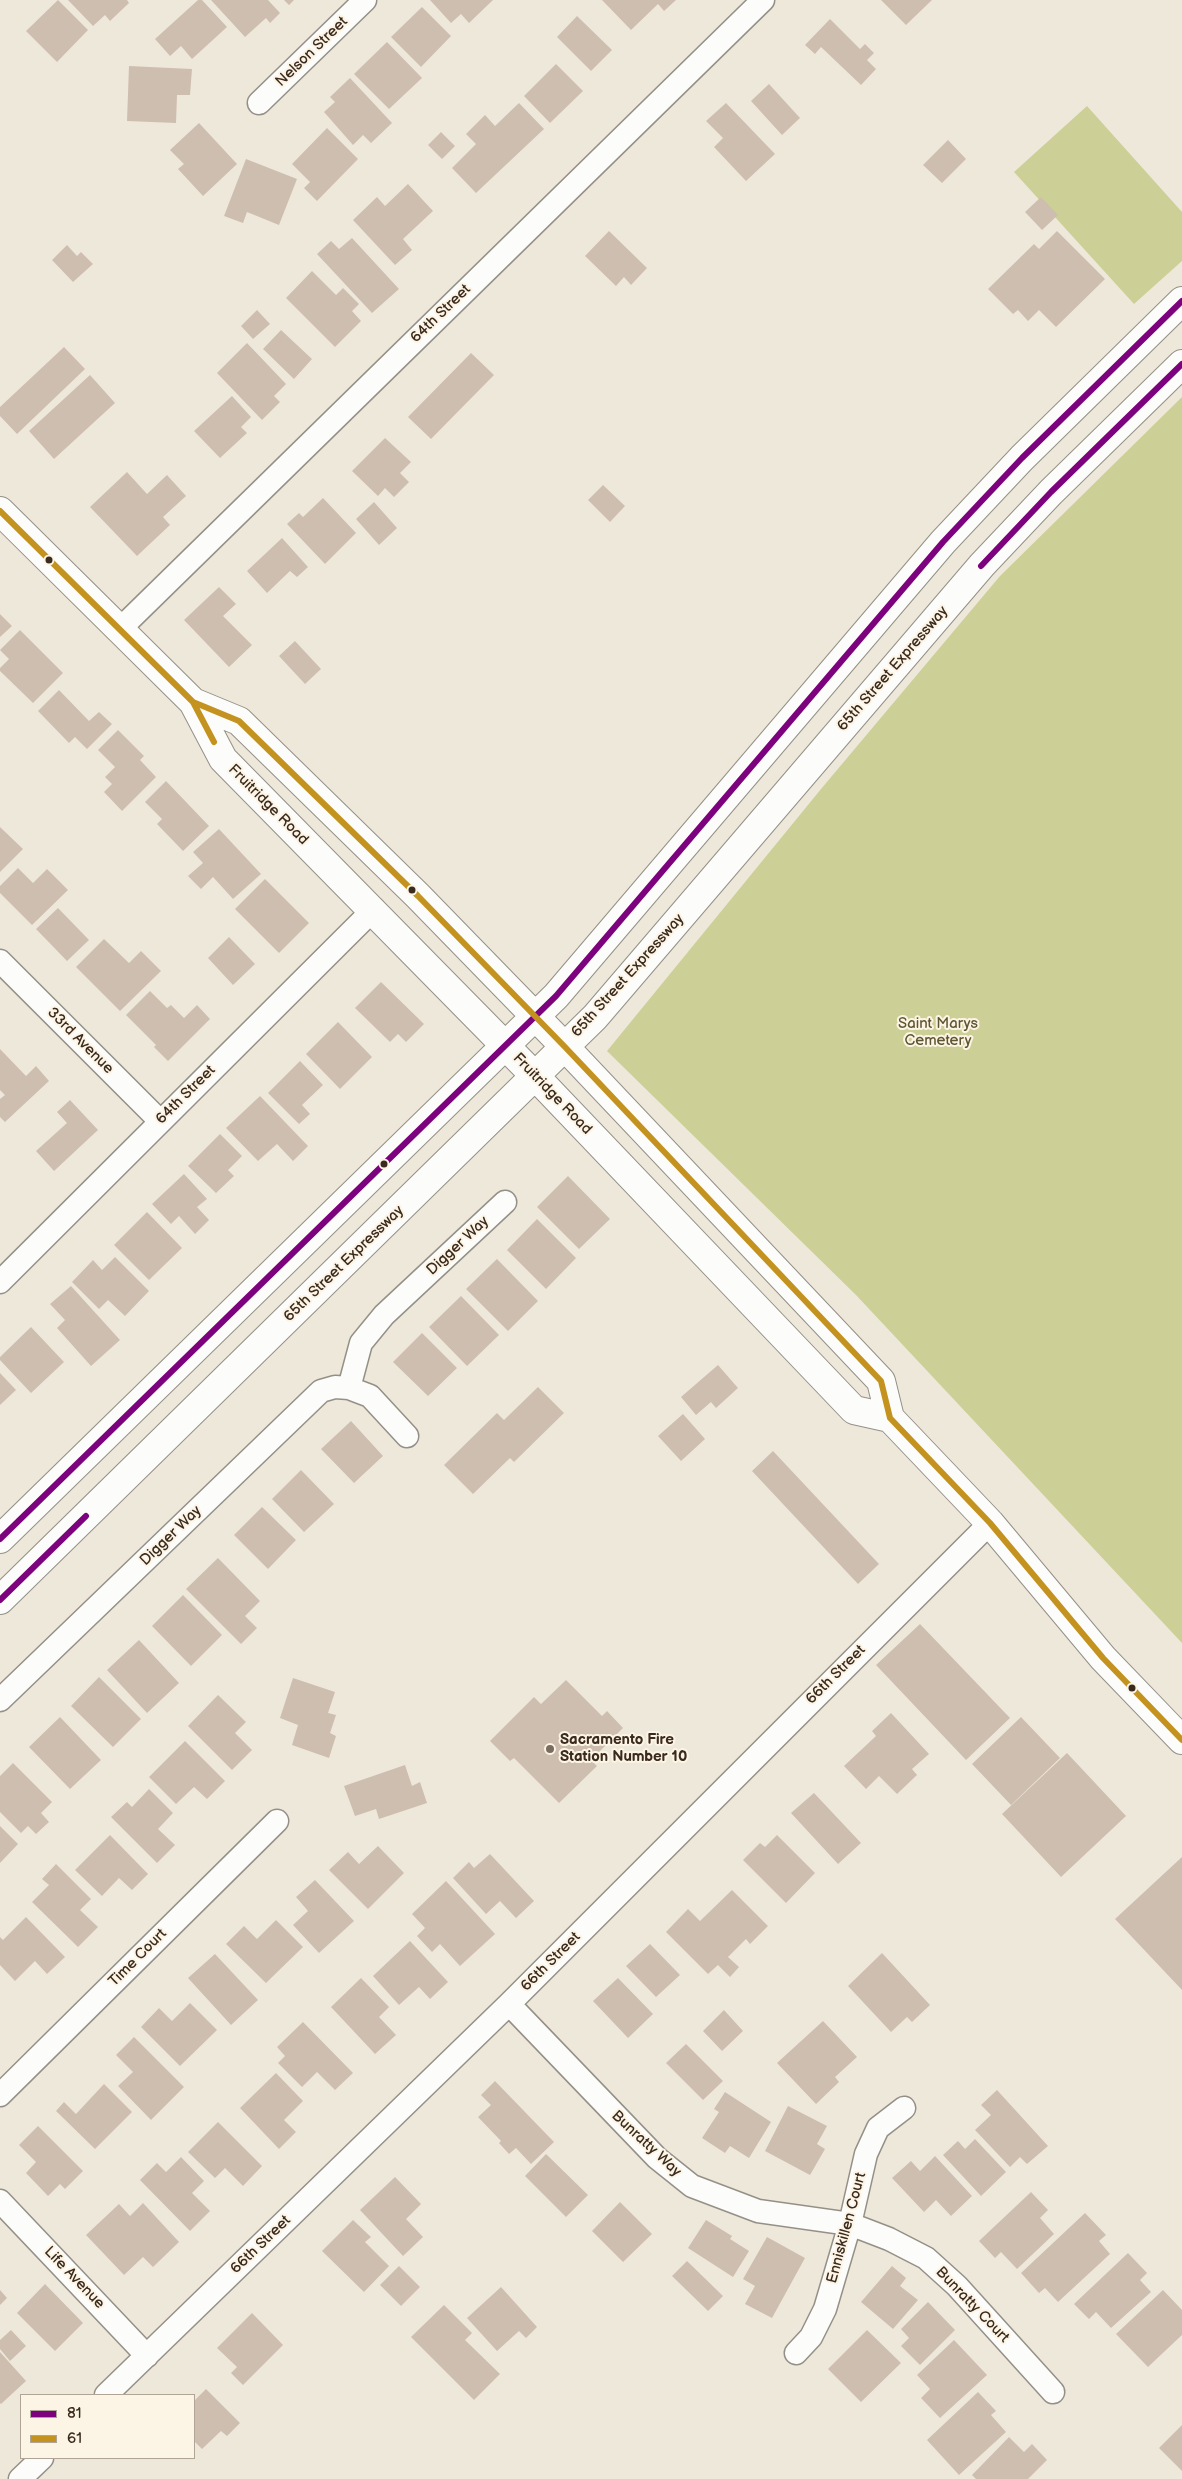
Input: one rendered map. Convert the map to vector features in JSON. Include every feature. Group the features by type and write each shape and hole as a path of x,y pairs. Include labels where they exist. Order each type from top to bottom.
{"main road":[{"path":"0,1539 556,996 943,542 1022,458 1182,301"},
{"name":"65th Street Expressway","path":"0,1600 595,1017 982,564 1051,492 1182,364"},
{"name":"Fruitridge Road","path":"0,512 193,702 223,759 374,909 506,1045 854,1410 890,1418 882,1381 565,1047 418,896 240,721 193,702"},
{"path":"890,1418 990,1523 1104,1658 1182,1740"}],"street":[{"name":"Nelson Street","path":"259,103 365,0"},
{"name":"64th Street","path":"120,629 763,0"},
{"name":"64th Street","path":"0,1282 374,909"},
{"name":"33rd Avenue","path":"0,961 160,1121"},
{"name":"Digger Way","path":"349,1388 361,1343 384,1315 506,1202"},
{"name":"Digger Way","path":"0,1700 321,1391 335,1387 349,1388 370,1396 408,1436"},
{"name":"66th Street","path":"107,2394 508,2004 990,1523"},
{"name":"Time Court","path":"0,2094 277,1821"},
{"name":"Bunratty Way","path":"508,2004 657,2158 692,2186 724,2200 758,2211 850,2224"},
{"name":"Enniskillen Court","path":"796,2353 811,2337 825,2309 850,2224 870,2145 878,2128 904,2108"},
{"name":"Life Avenue","path":"0,2201 147,2356"},
{"name":"Bunratty Court","path":"850,2224 889,2239 926,2258 957,2286 1053,2392"},
{"path":"20,2479 41,2459"}],"green space":[{"path":"1087,106 1182,212 1182,261 1134,304 1014,172"},
{"name":"Saint Marys Cemetery","path":"1182,397 1182,1643 856,1295 607,1051 821,789 1000,576"}],"building":[{"path":"58,0 88,30 57,62 26,31"},
{"path":"68,0 127,0 129,3 110,21 105,15 93,26"},
{"path":"198,0 202,0 227,27 192,59 181,46 170,56 155,39"},
{"path":"211,0 268,0 280,13 270,23 266,18 245,37"},
{"path":"284,0 294,0 289,5"},
{"path":"430,0 493,0 469,23 461,14 451,23"},
{"path":"602,0 676,0 664,11 658,4 631,30"},
{"path":"881,0 932,0 906,25"},
{"path":"422,7 451,36 421,67 391,37"},
{"path":"577,16 612,50 591,71 557,37"},
{"path":"830,19 860,49 865,44 874,53 867,60 876,69 861,85 821,47 815,54 805,45"},
{"path":"387,42 422,78 389,109 354,74"},
{"path":"556,64 583,91 550,123 524,96"},
{"path":"129,66 192,69 190,95 177,95 176,123 127,121"},
{"path":"350,78 392,123 371,143 363,135 353,145 324,112 335,102 330,97"},
{"path":"769,84 800,118 782,135 751,101"},
{"path":"519,103 544,129 476,193 452,168 476,144 466,134 485,115 495,126"},
{"path":"726,103 775,154 746,181 714,147 723,138 706,121"},
{"path":"199,123 237,164 203,196 178,169 184,164 170,150"},
{"path":"327,128 358,159 317,201 304,188 310,182 292,164"},
{"path":"441,132 455,146 442,159 428,145"},
{"path":"948,140 966,159 942,183 923,165"},
{"path":"246,159 297,179 279,225 247,212 243,223 224,216"},
{"path":"408,184 433,211 403,239 412,250 395,265 353,220 377,197 385,206"},
{"path":"1041,197 1058,215 1042,230 1025,212"},
{"path":"609,231 647,268 631,285 624,277 616,286 585,256"},
{"path":"1057,231 1105,279 1056,327 1039,310 1028,321 1018,310 1013,314 988,289 1034,244 1039,249"},
{"path":"352,238 399,289 372,313 317,254 331,241 339,249"},
{"path":"67,245 77,256 81,252 93,264 73,282 52,260"},
{"path":"312,271 336,295 343,288 359,304 352,311 361,321 335,347 286,298"},
{"path":"257,310 270,324 253,339 241,326"},
{"path":"281,330 312,359 294,379 263,349"},
{"path":"247,343 286,384 274,396 280,402 262,420 217,373"},
{"path":"64,347 85,369 17,434 0,416 0,407"},
{"path":"471,353 494,375 431,439 408,417"},
{"path":"90,375 115,403 54,459 29,431"},
{"path":"232,396 251,417 241,427 247,433 220,458 194,431"},
{"path":"385,438 411,462 400,473 409,482 394,497 385,488 378,496 352,471"},
{"path":"127,472 147,494 167,475 186,496 163,517 170,525 137,556 90,507"},
{"path":"603,485 625,506 610,522 588,500"},
{"path":"323,498 356,533 325,564 287,524 299,513 303,517"},
{"path":"374,502 397,528 379,545 356,519"},
{"path":"282,538 308,567 297,577 290,571 267,593 247,571"},
{"path":"219,587 236,604 223,616 252,645 229,667 184,620"},
{"path":"0,614 12,626 0,637"},
{"path":"20,630 63,673 33,703 0,671 0,668 9,659 0,650"},
{"path":"295,641 321,669 305,684 279,656"},
{"path":"59,690 89,721 99,712 112,724 87,749 75,737 69,743 38,711"},
{"path":"118,730 144,756 140,760 156,777 122,811 104,792 112,784 105,777 115,767 98,750"},
{"path":"166,781 209,826 183,851 157,824 162,819 145,802"},
{"path":"0,827 23,849 0,872"},
{"path":"219,829 261,874 233,899 213,877 201,889 188,876 203,863 193,852"},
{"path":"18,868 33,883 47,869 68,890 32,925 0,893 0,886"},
{"path":"265,879 309,923 279,953 235,909"},
{"path":"58,908 89,940 67,961 36,929"},
{"path":"229,937 255,964 233,985 208,958"},
{"path":"104,939 129,963 141,951 161,971 120,1011 76,967"},
{"path":"381,982 424,1024 406,1042 398,1034 390,1042 355,1008"},
{"path":"150,991 167,1008 171,1005 184,1018 197,1005 210,1019 168,1061 154,1047 156,1045 126,1015"},
{"path":"338,1022 372,1057 340,1089 306,1054"},
{"path":"0,1049 26,1076 36,1066 49,1081 5,1122 0,1117 0,1099 5,1095 0,1090"},
{"path":"300,1061 323,1085 302,1105 310,1114 299,1124 268,1093"},
{"path":"260,1096 308,1146 293,1161 277,1144 258,1161 226,1128"},
{"path":"70,1100 98,1130 54,1171 36,1151 67,1123 57,1112"},
{"path":"220,1134 242,1156 228,1170 234,1176 216,1193 188,1166"},
{"path":"184,1174 207,1199 197,1207 209,1220 195,1234 179,1216 171,1224 152,1204"},
{"path":"568,1176 610,1219 579,1249 537,1207"},
{"path":"147,1212 182,1248 149,1280 114,1245"},
{"path":"537,1219 576,1258 546,1289 507,1250"},
{"path":"115,1257 149,1291 125,1316 108,1300 99,1309 72,1282 93,1260 102,1270"},
{"path":"497,1259 538,1301 508,1331 466,1289"},
{"path":"71,1286 120,1340 91,1366 57,1328 65,1320 50,1304"},
{"path":"461,1296 499,1335 467,1366 429,1327"},
{"path":"31,1327 64,1362 31,1393 0,1360 0,1357"},
{"path":"422,1333 457,1368 428,1396 393,1362"},
{"path":"718,1365 738,1388 716,1408 711,1402 696,1415 681,1397"},
{"path":"0,1373 16,1390 0,1405"},
{"path":"538,1387 564,1413 514,1462 510,1458 473,1494 444,1465 497,1413 504,1420"},
{"path":"683,1414 705,1439 681,1461 658,1436"},
{"path":"351,1421 383,1456 354,1483 321,1449"},
{"path":"773,1451 879,1564 858,1584 752,1471"},
{"path":"301,1470 334,1504 304,1532 272,1499"},
{"path":"262,1507 296,1540 268,1569 234,1535"},
{"path":"218,1558 260,1601 245,1616 257,1628 241,1644 186,1589"},
{"path":"183,1595 222,1635 191,1666 152,1626"},
{"path":"920,1624 1010,1718 966,1760 876,1665"},
{"path":"139,1640 179,1683 147,1713 107,1670"},
{"path":"99,1677 141,1719 113,1747 71,1706"},
{"path":"293,1678 335,1692 328,1713 336,1715 330,1733 336,1736 329,1758 292,1745 298,1725 280,1718"},
{"name":"Sacramento Fire Station Number 10","path":"566,1680 602,1716 607,1711 623,1728 591,1760 597,1766 559,1803 514,1758 510,1761 490,1741 534,1697 541,1704"},
{"path":"218,1695 246,1722 235,1733 252,1750 232,1770 188,1726"},
{"path":"891,1713 929,1754 912,1769 917,1775 897,1794 879,1776 866,1789 844,1766 876,1736 872,1731"},
{"path":"60,1717 101,1760 70,1789 29,1747"},
{"path":"1021,1717 1060,1758 1011,1805 972,1764"},
{"path":"185,1741 225,1781 207,1799 194,1787 176,1804 149,1777"},
{"path":"1067,1753 1126,1816 1061,1877 1002,1814"},
{"path":"13,1763 52,1802 41,1813 49,1822 36,1834 28,1826 21,1833 0,1812 0,1776"},
{"path":"405,1765 412,1786 420,1782 427,1803 379,1819 376,1809 355,1816 344,1786"},
{"path":"149,1789 173,1813 158,1829 175,1845 157,1863 111,1817 127,1802 132,1807"},
{"path":"814,1793 861,1843 838,1864 791,1813"},
{"path":"0,1826 18,1844 0,1863"},
{"path":"110,1835 148,1874 132,1890 119,1878 102,1896 75,1870"},
{"path":"777,1835 815,1873 786,1903 743,1860 760,1843 765,1847"},
{"path":"378,1846 404,1873 368,1909 329,1870 348,1852 359,1864"},
{"path":"490,1854 534,1901 516,1918 500,1901 486,1914 453,1878 469,1862 474,1868"},
{"path":"1182,1857 1182,1990 1115,1919"},
{"path":"56,1864 91,1899 80,1910 98,1927 78,1947 32,1902 49,1885 42,1879"},
{"path":"315,1880 354,1921 319,1953 293,1925 308,1911 296,1897"},
{"path":"446,1881 495,1934 460,1966 440,1944 432,1952 417,1936 425,1928 412,1914"},
{"path":"732,1890 768,1926 750,1944 746,1939 728,1957 739,1967 730,1977 718,1965 708,1974 666,1932 688,1909 700,1921"},
{"path":"26,1917 65,1957 47,1974 35,1961 15,1981 0,1965 0,1937 3,1940"},
{"path":"276,1920 303,1947 266,1983 226,1944 244,1926 257,1939"},
{"path":"410,1941 448,1982 430,1999 419,1987 399,2005 373,1976"},
{"path":"650,1944 680,1975 656,1997 626,1966"},
{"path":"882,1953 930,2005 912,2022 907,2017 891,2032 848,1986"},
{"path":"215,1954 258,2000 231,2025 188,1978"},
{"path":"361,1978 389,2007 379,2017 396,2035 375,2054 331,2007"},
{"path":"618,1978 653,2014 628,2038 593,2001"},
{"path":"190,2003 217,2030 180,2066 141,2027 159,2008 172,2021"},
{"path":"724,2010 743,2031 722,2051 703,2031"},
{"path":"823,2021 857,2057 835,2077 839,2082 816,2104 777,2063"},
{"path":"303,2022 353,2073 335,2090 317,2072 302,2087 278,2063 285,2056 277,2047"},
{"path":"134,2037 184,2087 151,2120 118,2086 133,2072 116,2055"},
{"path":"686,2044 723,2081 703,2100 666,2063"},
{"path":"276,2073 303,2101 284,2120 296,2132 279,2149 240,2108"},
{"path":"495,2081 554,2142 531,2164 516,2148 509,2154 499,2143 501,2141 478,2117 491,2105 481,2095"},
{"path":"104,2084 132,2112 95,2149 56,2111 64,2102 76,2114"},
{"path":"997,2090 1048,2146 1027,2164 1020,2157 1010,2167 975,2130 991,2115 981,2105"},
{"path":"725,2092 771,2122 749,2158 730,2146 725,2153 702,2138 719,2112 714,2109"},
{"path":"788,2106 827,2126 817,2144 825,2149 810,2175 765,2151"},
{"path":"218,2122 262,2166 243,2186 225,2168 215,2178 188,2152"},
{"path":"38,2126 83,2171 65,2189 60,2184 48,2196 26,2173 36,2162 19,2145"},
{"path":"975,2139 1006,2172 981,2196 943,2155 958,2141 965,2149"},
{"path":"546,2154 588,2195 566,2217 525,2176"},
{"path":"935,2156 972,2196 951,2216 936,2200 924,2212 892,2178 911,2161 920,2171"},
{"path":"181,2157 204,2181 192,2193 210,2211 190,2231 140,2180 157,2163 166,2172"},
{"path":"395,2177 421,2204 406,2219 423,2237 403,2256 360,2210"},
{"path":"1031,2192 1048,2210 1040,2218 1054,2234 1017,2269 1001,2252 995,2258 979,2241"},
{"path":"620,2202 652,2234 623,2262 592,2231"},
{"path":"143,2203 179,2242 153,2267 143,2257 124,2275 86,2235 119,2204 130,2216"},
{"path":"1085,2213 1106,2235 1099,2241 1110,2254 1058,2302 1045,2288 1039,2293 1021,2273"},
{"path":"353,2220 371,2237 365,2242 389,2266 364,2292 322,2251"},
{"path":"706,2220 732,2236 730,2239 749,2251 733,2277 688,2248"},
{"path":"767,2237 805,2258 772,2318 745,2304 755,2286 743,2279"},
{"path":"1128,2253 1147,2273 1140,2280 1151,2292 1111,2328 1096,2312 1089,2319 1074,2304"},
{"path":"687,2261 723,2296 708,2311 672,2276"},
{"path":"399,2266 420,2287 401,2306 380,2285"},
{"path":"892,2266 906,2278 900,2286 918,2300 893,2329 861,2302"},
{"path":"45,2284 83,2323 55,2351 17,2313"},
{"path":"501,2287 537,2327 526,2338 519,2331 497,2351 467,2318"},
{"path":"0,2290 7,2298 0,2305"},
{"path":"1163,2290 1182,2310 1182,2335 1148,2367 1116,2334"},
{"path":"928,2302 955,2330 920,2365 901,2346 909,2338 901,2329"},
{"path":"444,2305 472,2333 465,2340 500,2374 474,2400 411,2337"},
{"path":"252,2313 283,2345 243,2385 231,2373 237,2367 217,2348"},
{"path":"11,2330 26,2346 10,2361 0,2349 0,2340"},
{"path":"867,2330 901,2363 861,2402 828,2369"},
{"path":"954,2340 987,2375 940,2418 921,2398 930,2389 917,2375"},
{"path":"0,2352 26,2381 1,2404 0,2403"},
{"path":"206,2389 240,2423 227,2436 221,2431 202,2449 195,2442 195,2400"},
{"path":"978,2392 996,2411 991,2415 1006,2432 959,2475 927,2440"},
{"path":"1182,2425 1182,2471 1159,2448"},
{"path":"1009,2437 1024,2452 1032,2444 1047,2460 1028,2479 976,2479 972,2475"}],"transit line":[{"name":"81","path":"0,1539 556,996 943,542 1022,458 1182,301"},
{"name":"81","path":"981,566 1051,492 1182,364"},
{"name":"61","path":"0,511 193,702 214,742"},
{"name":"61","path":"193,702 239,721 418,896 565,1047 881,1381 890,1418 990,1523 1103,1658 1182,1740"},
{"name":"81","path":"0,1600 86,1516"}],"place":[{"name":"Sacramento Fire Station Number 10","path":"550,1749"}]}
